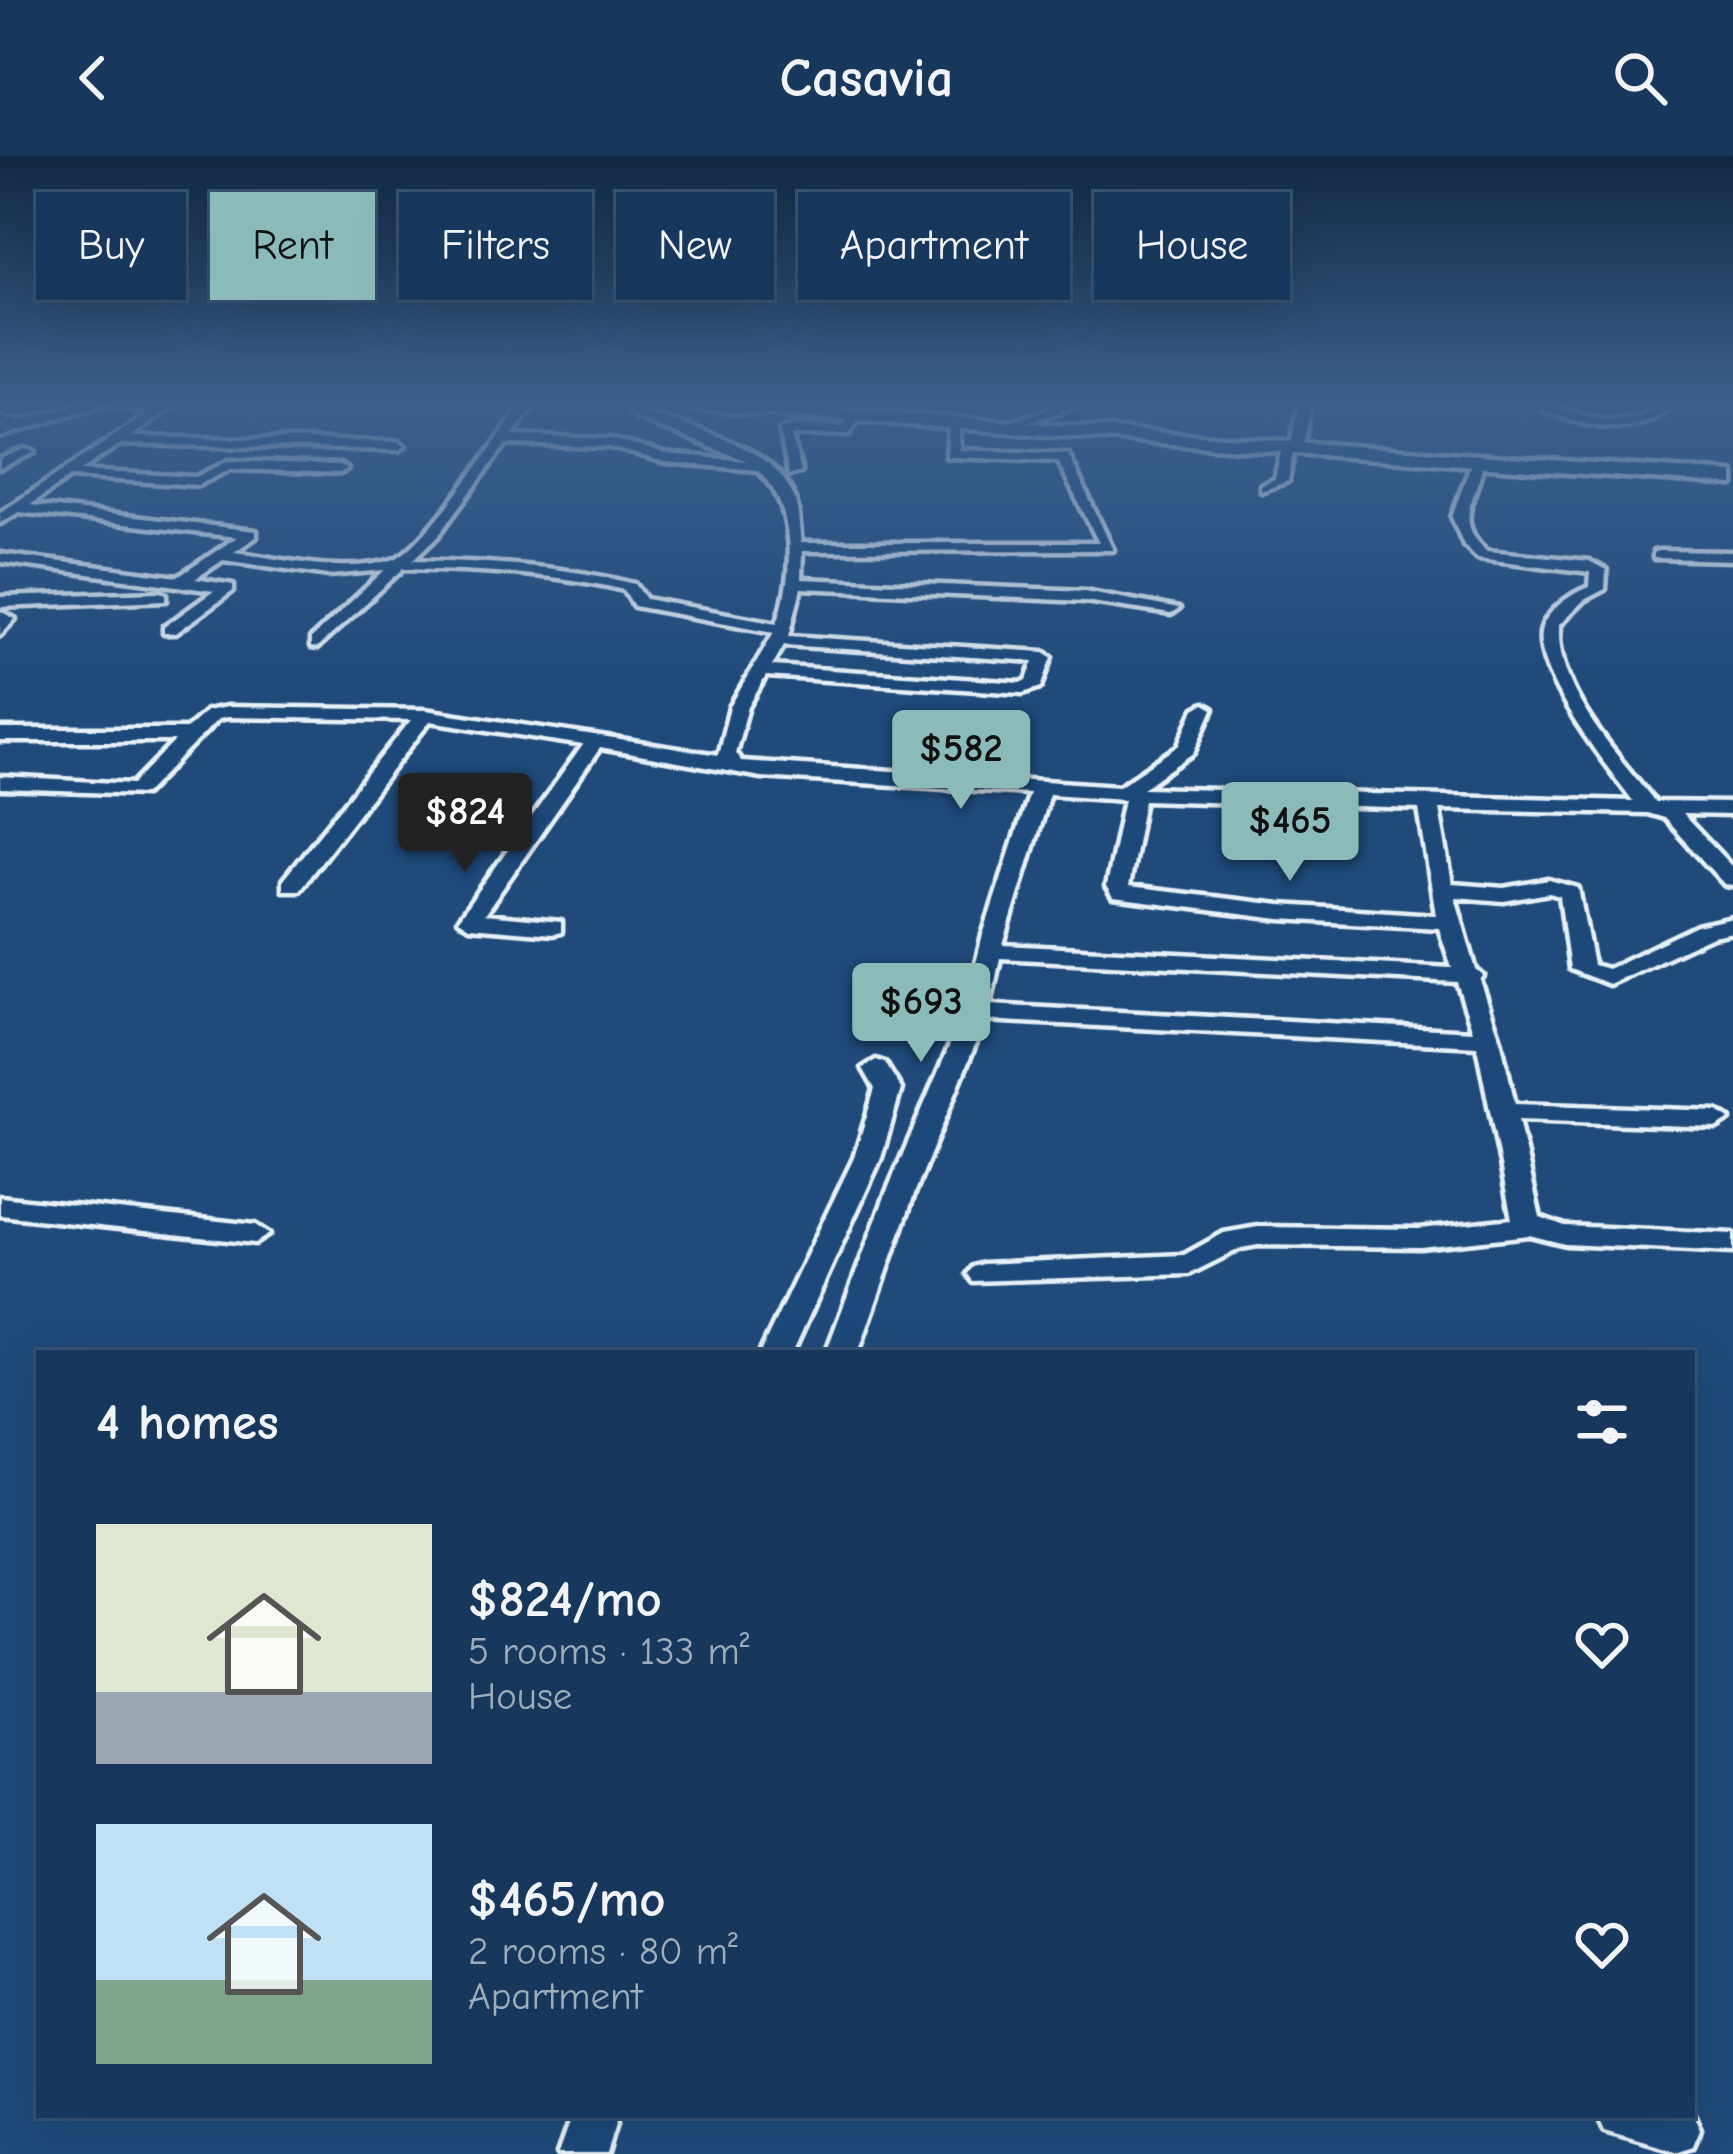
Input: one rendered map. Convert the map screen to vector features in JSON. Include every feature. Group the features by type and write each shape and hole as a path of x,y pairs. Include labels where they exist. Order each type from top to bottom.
{"street":[{"path":"0,519 36,497"},
{"path":"317,643 404,564 458,497"},
{"path":"728,761 739,707 781,634 794,583 786,497"},
{"path":"794,547 1108,547 1084,497"},
{"path":"1466,497 1459,518 1471,545 1483,555 1588,565 1598,570 1597,589 1578,597 1551,624 1551,653 1576,706 1652,808 1684,825 1733,880"},
{"path":"19,508 251,534 182,580"},
{"path":"221,555 329,570 404,564 593,578 631,587 640,603 781,634 1044,657 1035,683 1023,688 761,670"},
{"path":"1659,555 1733,556"},
{"path":"0,557 228,588 170,630"},
{"path":"794,583 1085,596 1172,609"},
{"path":"0,602 160,597"},
{"path":"0,616 7,619 0,630"},
{"path":"1204,709 1187,749 1128,795 1117,886 1121,893 1280,912 1448,922"},
{"path":"0,783 138,790 219,712 425,715 728,761 761,771 1128,795 1733,809"},
{"path":"291,885 425,715"},
{"path":"0,735 191,735"},
{"path":"554,927 469,920 593,744"},
{"path":"843,1350 900,1194 976,1012 1040,790"},
{"path":"1428,805 1448,922 1471,976 1524,1217 1531,1226"},
{"path":"1442,890 1507,894 1542,886 1562,888 1570,893 1582,969 1596,976 1609,977 1705,931 1733,925"},
{"path":"991,951 1471,976"},
{"path":"976,1012 1488,1039"},
{"path":"777,1350 800,1291 871,1151 888,1089 876,1068"},
{"path":"1500,1111 1717,1119"},
{"path":"0,1206 255,1234"},
{"path":"983,1274 1189,1264 1234,1240 1258,1236 1420,1238 1531,1226 1565,1235 1733,1243"},
{"path":"1632,2118 1677,2129"}]}
